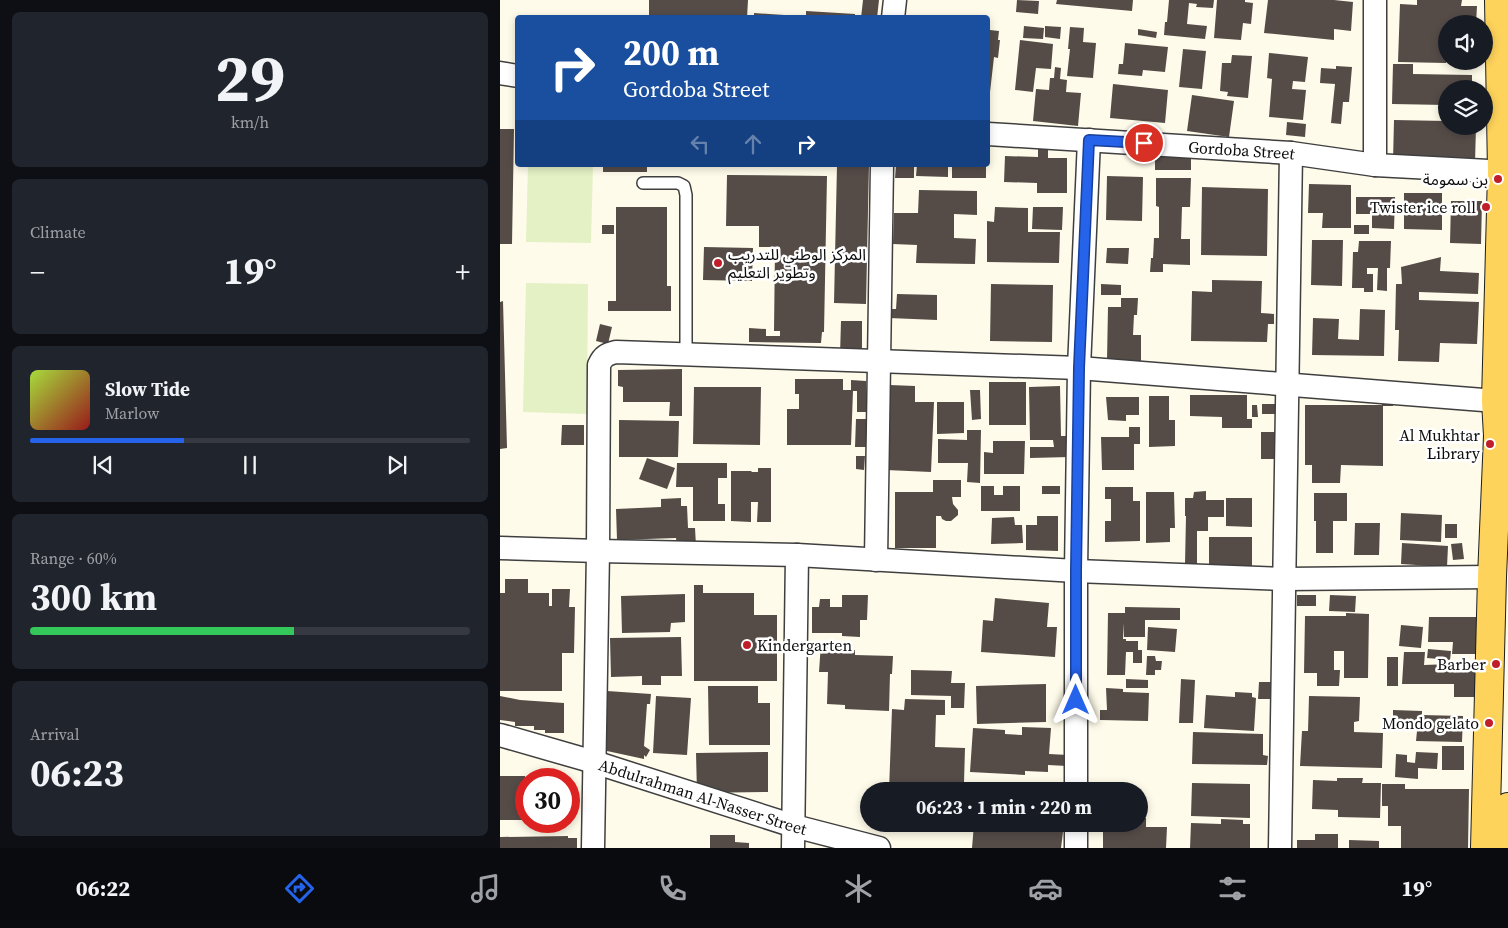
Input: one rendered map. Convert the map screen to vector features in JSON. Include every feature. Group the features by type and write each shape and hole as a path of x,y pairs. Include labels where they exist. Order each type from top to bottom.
{"main road":[{"path":"1485,848 1492,577 1503,436 1496,401 1505,172 1499,0"},
{"path":"1507,848 1508,808"}],"street":[{"path":"893,15 895,0"},
{"path":"1374,165 1375,0"},
{"path":"500,73 515,76"},
{"name":"Gordoba Street","path":"990,134 1291,153 1374,165 1505,172"},
{"path":"1076,782 1076,571 1079,368 1089,140"},
{"path":"1280,848 1291,153"},
{"path":"876,560 882,167"},
{"path":"593,848 599,365 602,358 610,353 1079,368 1496,401"},
{"path":"500,548 598,552 797,555 1076,571 1285,579 1492,577"},
{"path":"794,837 797,555"},
{"name":"Abdulrahman Al-Nasser Street","path":"500,735 594,762 794,837 879,848"},
{"path":"1076,832 1076,848"}],"lane":[{"path":"642,184 678,183 684,186 686,194 686,354"}],"green space":[{"path":"528,167 593,167 591,243 526,242"},
{"path":"526,283 588,284 587,414 523,412"}],"building":[{"path":"649,0 748,0 747,15 649,15"},
{"path":"863,0 879,0 877,15 861,15"},
{"path":"1017,0 1039,1 1038,14 1016,12"},
{"path":"1057,0 1133,0 1132,11 1056,4"},
{"path":"1169,0 1214,0 1213,8 1196,7 1197,4 1189,3 1187,24 1207,26 1205,39 1164,35"},
{"path":"1217,0 1245,0 1245,2 1253,3 1251,24 1243,23 1241,40 1214,38"},
{"path":"1268,0 1334,0 1353,2 1351,31 1334,29 1334,40 1264,33"},
{"path":"1417,0 1462,0 1461,6 1477,6 1476,15 1438,15 1438,63 1398,62 1400,4 1417,5"},
{"path":"806,11 855,14 855,15 806,15"},
{"path":"754,13 784,15 754,15"},
{"path":"1024,26 1044,28 1043,39 1023,38"},
{"path":"1045,26 1061,27 1060,39 1045,37"},
{"path":"1070,27 1084,28 1083,42 1096,43 1093,78 1067,76"},
{"path":"1138,29 1157,32 1156,38 1138,35"},
{"path":"990,30 999,31 998,58 994,57 990,92"},
{"path":"1020,40 1053,44 1051,69 1036,68 1033,92 1015,90"},
{"path":"1125,43 1168,47 1165,72 1143,70 1142,76 1118,74 1119,64 1123,64"},
{"path":"1183,49 1206,51 1202,89 1179,87"},
{"path":"1269,53 1308,57 1305,82 1293,81 1292,89 1306,90 1303,120 1269,117 1272,79 1267,78"},
{"path":"1232,55 1252,56 1248,98 1227,96 1228,92 1220,91 1222,63 1231,63"},
{"path":"1393,64 1413,64 1413,74 1472,75 1472,80 1438,80 1438,105 1392,104"},
{"path":"1336,66 1352,67 1349,102 1343,102 1341,124 1331,123 1335,84 1320,83 1321,68 1336,69"},
{"path":"1055,67 1061,68 1060,79 1067,80 1066,92 1081,93 1078,126 1033,121 1036,89 1049,90 1050,78 1054,78"},
{"path":"1113,84 1168,90 1165,123 1110,118"},
{"path":"1192,95 1234,101 1229,137 1187,131"},
{"path":"1394,120 1438,121 1438,135 1476,135 1475,163 1393,161"},
{"path":"1287,122 1306,124 1305,137 1286,135"},
{"path":"500,129 514,129 512,244 500,244"},
{"path":"1038,146 1048,146 1048,158 1067,158 1067,193 1037,193 1037,183 1004,182 1005,156 1038,157"},
{"path":"1191,152 1191,170 1155,170 1155,153"},
{"path":"603,167 647,167 647,172 603,172"},
{"path":"837,167 869,167 866,304 834,303"},
{"path":"896,167 914,167 914,178 895,178"},
{"path":"917,167 948,167 948,177 916,176"},
{"path":"952,167 986,167 986,178 952,178"},
{"path":"727,175 827,176 824,332 822,332 821,343 749,342 749,328 766,329 766,336 780,336 780,331 774,331 775,247 759,247 759,226 726,226"},
{"path":"1107,176 1143,177 1142,221 1106,220"},
{"path":"1156,178 1191,178 1190,207 1182,207 1181,239 1190,239 1190,265 1163,264 1163,272 1150,272 1154,238 1159,238 1159,207 1156,206"},
{"path":"1309,184 1351,185 1351,228 1322,228 1323,213 1308,213"},
{"path":"1202,187 1268,189 1267,256 1201,255"},
{"path":"919,190 977,191 977,215 954,214 954,238 976,239 975,264 916,263 917,245 893,244 894,213 918,213"},
{"path":"1404,193 1442,193 1442,230 1404,229"},
{"path":"1356,197 1395,197 1394,229 1372,228 1372,214 1356,214"},
{"path":"1451,201 1482,201 1481,244 1450,243"},
{"path":"616,207 667,207 667,286 671,286 671,311 608,311 608,301 616,301"},
{"path":"995,207 1028,208 1028,232 1060,232 1059,263 987,262 987,221 994,222"},
{"path":"1033,207 1063,207 1062,230 1032,229"},
{"path":"602,225 614,225 614,234 602,234"},
{"path":"1354,225 1369,225 1369,234 1354,234"},
{"path":"1312,240 1343,240 1342,286 1311,285"},
{"path":"1359,241 1391,241 1390,268 1387,268 1387,291 1377,290 1378,268 1367,268 1367,274 1373,274 1373,292 1364,292 1364,288 1352,288 1353,252 1358,252"},
{"path":"704,247 753,248 752,281 703,280"},
{"path":"1107,248 1129,248 1128,264 1106,263"},
{"path":"1441,257 1440,271 1479,273 1478,294 1419,292 1419,300 1479,302 1477,344 1440,343 1439,362 1398,361 1399,330 1395,330 1396,284 1402,284 1401,267"},
{"path":"1212,280 1262,281 1261,313 1274,314 1274,324 1268,324 1267,342 1191,341 1192,291 1212,292"},
{"path":"991,284 1053,285 1052,342 990,341"},
{"path":"1101,284 1121,285 1121,295 1101,295"},
{"path":"897,294 937,295 937,320 889,318 889,309 896,309"},
{"path":"1121,298 1138,298 1137,315 1134,315 1133,335 1141,335 1141,361 1107,360 1108,307 1121,307"},
{"path":"503,301 507,448 500,449 500,302"},
{"path":"1360,309 1385,310 1384,356 1312,355 1313,318 1339,319 1338,339 1359,340"},
{"path":"841,321 862,321 862,356 840,355"},
{"path":"600,324 612,327 608,344 596,341"},
{"path":"682,369 682,416 669,416 670,402 623,402 623,387 618,386 618,370"},
{"path":"795,379 843,379 843,390 851,390 851,380 866,381 866,412 857,412 857,391 853,391 851,445 787,445 787,409 799,409 799,394 795,394"},
{"path":"989,382 1026,382 1026,425 989,425"},
{"path":"890,385 915,386 915,402 934,402 931,472 886,470"},
{"path":"1060,386 1061,436 1070,436 1070,457 1030,458 1030,447 1054,447 1053,440 1030,440 1029,387"},
{"path":"694,387 761,387 760,445 693,444"},
{"path":"970,390 980,390 981,419 972,420"},
{"path":"1381,392 1392,392 1393,406 1383,406 1383,466 1341,465 1340,483 1312,483 1312,465 1305,465 1305,405 1382,405"},
{"path":"1190,395 1247,395 1247,419 1252,419 1252,428 1222,428 1222,417 1190,416"},
{"path":"1149,396 1169,396 1169,420 1175,420 1175,446 1149,447"},
{"path":"1106,397 1139,397 1139,415 1126,415 1126,421 1108,420"},
{"path":"937,402 964,402 964,433 937,434"},
{"path":"1262,404 1279,404 1279,414 1262,414"},
{"path":"1252,405 1257,405 1258,417 1252,417"},
{"path":"856,419 867,419 867,447 855,447"},
{"path":"619,420 679,421 678,457 619,457"},
{"path":"562,425 584,425 584,445 561,445"},
{"path":"1129,427 1140,427 1140,444 1134,444 1134,470 1102,470 1101,437 1129,437"},
{"path":"967,430 981,430 980,483 967,482 968,463 938,463 938,439 967,440"},
{"path":"1261,432 1276,432 1276,459 1261,459"},
{"path":"993,441 1025,441 1024,474 984,474 984,452 993,453"},
{"path":"856,456 865,456 864,470 856,469"},
{"path":"647,458 675,468 667,489 639,479"},
{"path":"677,463 727,463 727,478 718,478 718,504 725,504 725,521 693,521 693,487 676,487"},
{"path":"758,468 771,468 771,522 757,522 758,502 751,502 751,522 731,521 731,471 758,472"},
{"path":"933,480 961,480 961,497 952,497 953,504 958,510 958,515 951,521 942,519 941,516 936,516 936,548 895,548 895,492 933,492"},
{"path":"981,486 994,486 994,495 1003,495 1003,486 1020,486 1020,511 981,511"},
{"path":"1042,486 1060,486 1060,494 1042,494"},
{"path":"1105,487 1133,487 1133,501 1140,501 1140,541 1105,542 1105,521 1111,521 1111,499 1105,499"},
{"path":"1206,491 1206,500 1224,500 1224,517 1208,517 1208,531 1197,531 1197,564 1185,564 1185,498 1193,498 1194,492"},
{"path":"1146,492 1174,492 1175,528 1170,528 1170,542 1146,543"},
{"path":"1314,493 1347,493 1347,521 1333,521 1333,553 1316,553"},
{"path":"681,498 681,506 687,506 688,528 695,528 696,546 677,547 676,538 617,540 616,509 661,507 661,499"},
{"path":"1226,498 1252,498 1252,527 1226,526"},
{"path":"1401,513 1442,515 1441,542 1400,540"},
{"path":"1037,516 1058,516 1058,551 1026,550 1026,525 1037,525"},
{"path":"1014,517 1015,525 1022,525 1023,543 991,544 992,518"},
{"path":"1355,523 1380,523 1379,555 1354,555"},
{"path":"1445,524 1457,524 1457,538 1445,538"},
{"path":"1209,537 1252,537 1252,570 1209,570"},
{"path":"1402,543 1448,546 1447,567 1401,564"},
{"path":"1462,543 1464,559 1453,560 1451,544"},
{"path":"505,579 528,579 528,593 549,593 549,606 552,606 552,589 570,589 569,607 575,607 574,653 562,653 562,691 500,691 500,593 505,593"},
{"path":"694,585 703,585 703,593 754,593 754,615 777,615 777,681 694,681"},
{"path":"685,594 685,622 671,623 670,632 622,633 621,596"},
{"path":"842,595 868,595 867,620 860,620 860,637 842,636 842,633 812,633 812,607 819,607 820,599 830,599 830,607 842,607"},
{"path":"1297,595 1316,595 1316,606 1297,606"},
{"path":"1330,595 1356,596 1355,612 1329,611"},
{"path":"995,598 1049,603 1047,627 1057,627 1055,657 981,652 983,620 993,621"},
{"path":"1125,607 1180,608 1180,620 1145,620 1145,637 1124,637 1124,623 1123,639 1126,639 1126,641 1138,641 1138,650 1142,650 1142,663 1133,663 1133,652 1126,652 1125,675 1107,675 1108,613 1125,613"},
{"path":"1346,613 1369,614 1368,678 1344,678 1344,651 1334,651 1334,670 1340,670 1339,686 1317,686 1317,673 1304,673 1305,616 1346,616"},
{"path":"1429,617 1477,617 1476,654 1452,654 1453,642 1428,642"},
{"path":"1401,625 1423,627 1421,648 1399,646"},
{"path":"1148,627 1177,629 1175,652 1147,650"},
{"path":"681,637 682,676 661,676 661,685 642,685 642,676 611,677 610,638"},
{"path":"821,643 843,644 843,649 855,650 855,655 893,656 892,674 890,674 889,711 845,709 845,705 827,704 828,672 819,672"},
{"path":"1428,649 1451,651 1450,660 1427,658"},
{"path":"1404,652 1425,652 1424,665 1476,663 1476,697 1454,697 1454,684 1402,684"},
{"path":"1147,656 1155,656 1156,661 1162,661 1161,670 1155,670 1155,675 1146,675"},
{"path":"1387,657 1398,657 1398,686 1387,686"},
{"path":"911,670 952,671 951,683 965,683 964,708 951,708 951,696 911,695"},
{"path":"1126,679 1148,680 1148,688 1126,688"},
{"path":"1181,679 1195,680 1193,723 1179,723"},
{"path":"1259,682 1273,682 1273,699 1258,699"},
{"path":"1046,684 1046,722 977,724 976,686"},
{"path":"708,686 758,686 758,703 770,703 770,745 709,745"},
{"path":"1106,688 1123,689 1123,692 1149,693 1148,721 1100,720 1100,710 1107,710"},
{"path":"607,691 651,694 650,704 647,704 644,746 650,750 646,757 644,755 644,759 607,751"},
{"path":"1235,692 1252,693 1252,697 1256,698 1254,731 1204,728 1206,695 1235,697"},
{"path":"500,696 520,700 564,703 564,733 545,733 545,730 534,730 534,726 515,726 515,722 500,720"},
{"path":"656,696 691,698 687,755 653,753"},
{"path":"1309,696 1360,697 1359,721 1354,722 1354,732 1383,733 1382,768 1300,766 1302,731 1308,731"},
{"path":"905,699 945,700 945,715 936,715 935,747 965,748 964,782 889,782 892,709 904,710"},
{"path":"1393,710 1422,711 1422,715 1463,716 1462,742 1416,741 1417,731 1393,731"},
{"path":"1022,727 1051,728 1049,754 1068,755 1067,766 1048,765 1048,772 1025,771 1025,775 970,772 973,728 1005,730 1005,734 1022,735"},
{"path":"1193,732 1263,734 1263,755 1268,756 1267,765 1192,764"},
{"path":"1442,746 1464,746 1464,770 1442,770"},
{"path":"768,752 768,792 697,793 696,753"},
{"path":"1416,752 1438,753 1437,769 1418,768 1418,779 1395,777 1396,754 1407,755 1407,762 1415,763"},
{"path":"500,776 515,776 515,820 500,820"},
{"path":"1337,778 1363,778 1362,783 1381,783 1380,818 1338,817 1338,810 1312,809 1313,780 1337,781"},
{"path":"1192,783 1250,784 1250,818 1191,816"},
{"path":"1382,784 1405,784 1405,789 1469,789 1468,848 1401,848 1401,826 1388,826 1388,806 1382,806"},
{"path":"1221,819 1243,820 1243,824 1250,824 1250,848 1190,848 1191,823 1221,824"},
{"path":"1148,827 1167,827 1166,848 1103,848 1103,832 1148,832"},
{"path":"973,832 1063,832 1061,848 972,848"},
{"path":"1315,834 1338,834 1338,848 1297,848 1297,840 1315,840"},
{"path":"710,835 735,835 735,842 749,843 749,848 710,848"},
{"path":"568,836 568,838 577,838 577,848 500,848 500,837"},
{"path":"1349,840 1379,841 1379,848 1349,848"}],"place":[{"name":"بن سمومة","path":"1498,179"},
{"name":"Twister ice roll","path":"1486,207"},
{"name":"المركز الوطني للتدريب وتطوير التعليم","path":"718,263"},
{"name":"Al Mukhtar Library","path":"1490,444"},
{"name":"Kindergarten","path":"747,645"},
{"name":"Barber","path":"1496,664"},
{"name":"Mondo gelato","path":"1489,723"}],"route":[{"path":"1076,700 1079,368 1089,140 1144,143"}]}
